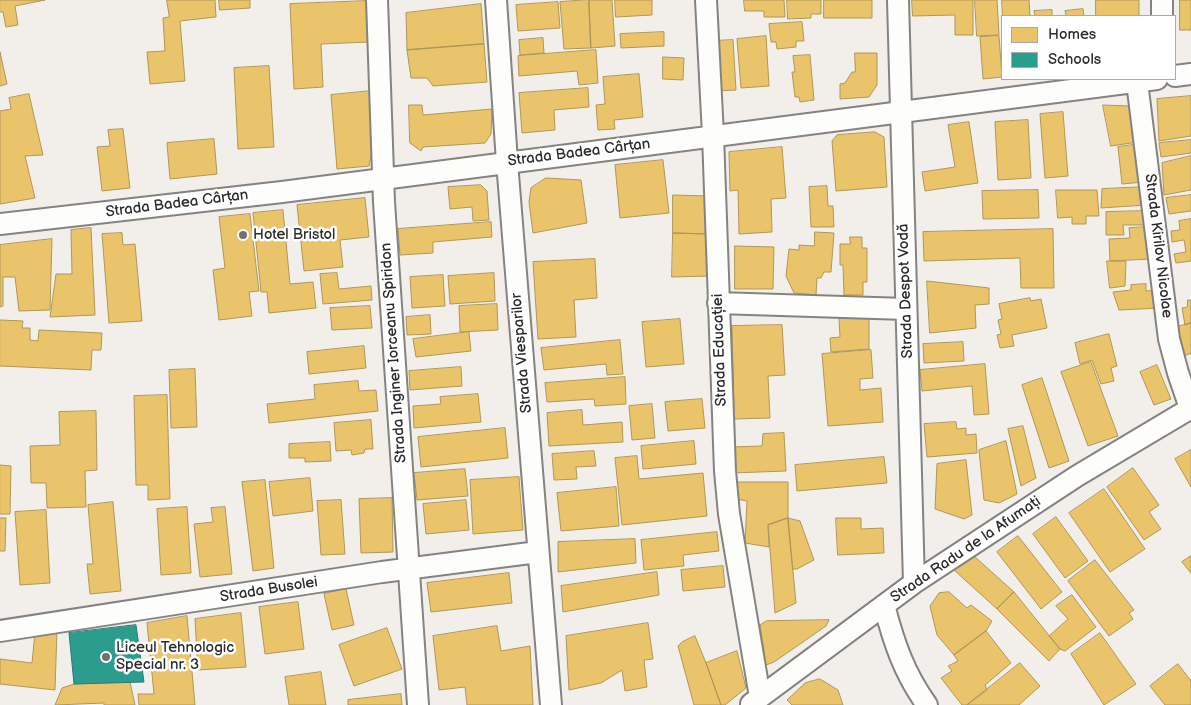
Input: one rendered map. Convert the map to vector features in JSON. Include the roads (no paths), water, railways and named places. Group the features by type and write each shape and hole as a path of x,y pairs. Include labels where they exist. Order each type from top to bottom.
{"street":[{"name":"Strada Inginer Iorceanu Spiridon","path":"377,0 383,179 418,705"},
{"name":"Strada Viesparilor","path":"496,0 507,162 551,705"},
{"name":"Strada Educației","path":"706,0 713,135 725,471 729,514 755,701"},
{"name":"Strada Despot Vodă","path":"898,0 914,583"},
{"path":"1162,0 1162,15"},
{"path":"1176,76 1191,74"},
{"name":"Strada Badea Cârțan","path":"0,224 383,179 1150,80"},
{"name":"Strada Kirilov Nicolae","path":"1137,82 1170,339 1178,372 1191,408"},
{"path":"718,303 906,309"},
{"name":"Strada Radu de la Afumați","path":"755,701 914,583 1077,476 1191,408"},
{"name":"Strada Busolei","path":"0,631 409,568 538,552"},
{"path":"884,605 903,665 916,690 928,705"}],"place":[{"name":"Hotel Bristol","path":"243,235"},
{"name":"Liceul Tehnologic Special nr. 3","path":"106,657"}]}
